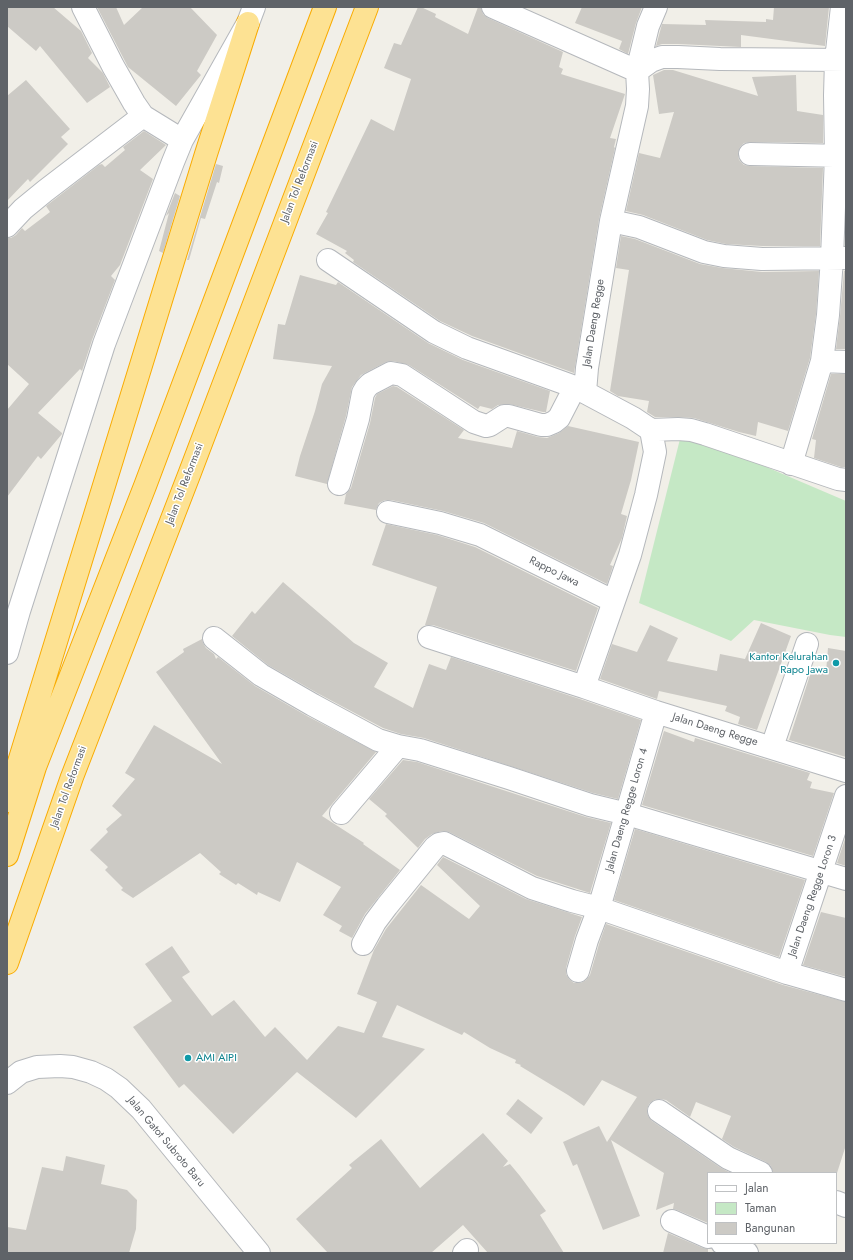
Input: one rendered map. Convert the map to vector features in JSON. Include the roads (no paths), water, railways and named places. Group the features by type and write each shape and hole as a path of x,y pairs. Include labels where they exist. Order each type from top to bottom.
{"highway":[{"path":"7,855 36,767 145,486 325,7"},
{"name":"Jalan Tol Reformasi","path":"7,963 72,777 189,475 367,7"},
{"path":"7,801 206,154 251,15"}],"street":[{"path":"83,7 112,66 143,116 182,140"},
{"path":"493,7 637,71 650,61 667,57 841,60"},
{"name":"Jalan Daeng Regge","path":"580,389 587,368 611,222 637,106 637,71 648,26 656,7"},
{"path":"791,464 822,361 828,314 839,258 841,156 835,95 841,60 842,7"},
{"path":"7,653 13,608 104,344 170,169 182,140 251,15"},
{"path":"7,226 23,209 44,191 143,116"},
{"path":"750,154 841,156"},
{"path":"611,222 639,227 704,252 713,254 762,259 839,258"},
{"path":"328,260 434,332 467,348 580,389 633,418 651,430 691,430 791,464 838,479 846,480"},
{"path":"822,361 846,362"},
{"path":"339,484 358,419 363,393 370,384 391,372 402,375 474,422 486,426 504,416 514,417 541,425 554,422 559,418 580,389"},
{"path":"584,686 630,555 646,495 655,452 651,430"},
{"name":"Rappo Jawa","path":"388,512 440,523 480,535 613,601"},
{"name":"Jalan Daeng Regge","path":"429,637 584,686 656,712 846,771"},
{"path":"214,638 261,675 378,740 398,746 420,750 590,805 627,814 846,879"},
{"path":"772,747 807,644"},
{"name":"Jalan Daeng Regge Loron 4","path":"578,971 627,814 656,712"},
{"path":"341,813 398,746"},
{"name":"Jalan Daeng Regge Loron 3","path":"787,973 846,796"},
{"path":"363,944 375,922 387,906 435,847 442,843 451,846 526,885 572,901 598,908 787,973 846,990"},
{"name":"Jalan Gatot Subroto Baru","path":"7,1083 21,1072 37,1067 60,1066 73,1067 91,1072 106,1079 119,1088 141,1109 258,1253"},
{"path":"659,1111 728,1158 759,1172"},
{"path":"672,1221 707,1237"},
{"path":"724,1244 747,1253"}],"place":[{"name":"Kantor Kelurahan Rapo Jawa","path":"836,663"},
{"name":"AMI AIPI","path":"188,1058"}]}
